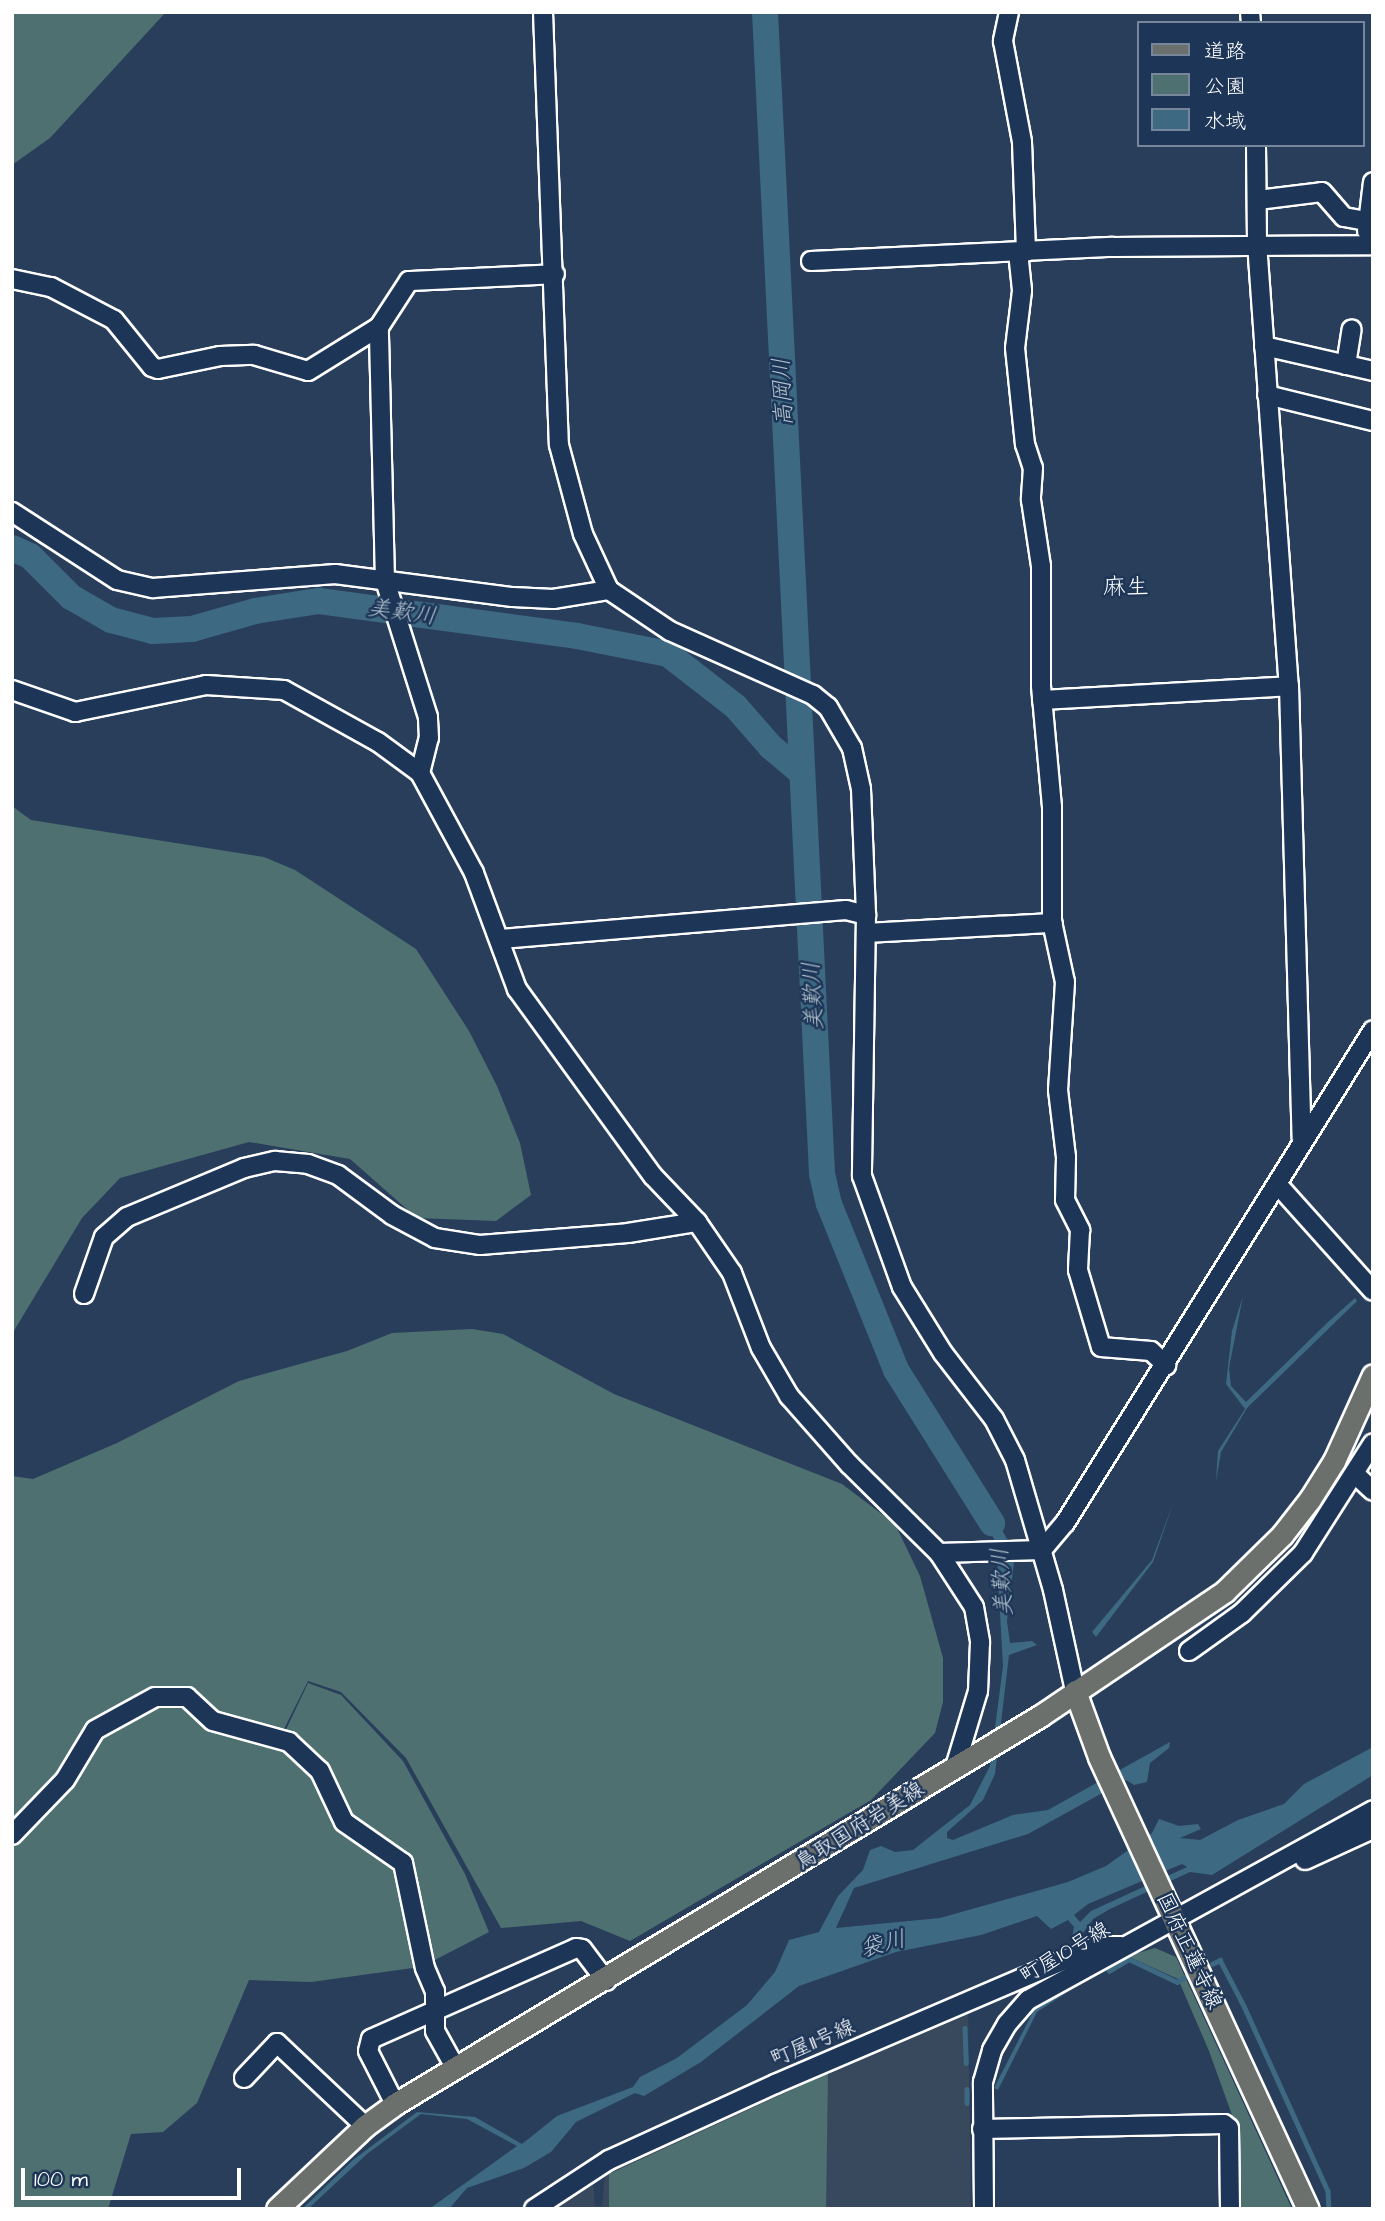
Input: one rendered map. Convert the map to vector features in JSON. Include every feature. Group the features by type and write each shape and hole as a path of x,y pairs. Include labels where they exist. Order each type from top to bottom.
{"main road":[{"name":"鳥取国府岩美線","path":"277,2209 365,2126 395,2104 606,1981 1040,1716 1225,1591 1282,1535 1334,1461 1373,1375"},
{"name":"国府正蓮寺線","path":"1075,1691 1103,1766 1308,2209"}],"street":[{"path":"543,12 555,274 559,445 583,534 609,590 670,631 783,678 828,707 852,748 861,789 866,924 862,1176 881,1239 902,1287 943,1353 994,1419 1015,1460 1042,1550 1075,1691"},
{"path":"1009,12 1003,41 1022,142 1021,290 1015,348 1025,444 1034,468 1042,701 1052,807 1053,923 1065,982 1058,1090 1066,1157 1065,1200 1081,1238 1078,1270 1101,1347 1151,1351 1166,1365"},
{"path":"1256,147 1257,243 1289,686 1302,1138"},
{"path":"811,261 1257,243 1369,245 1373,182"},
{"path":"1258,200 1322,192 1344,217 1370,220"},
{"path":"12,279 51,287 114,320 158,369 220,356 254,355 309,371 379,327 409,281 555,274"},
{"path":"379,327 385,581 428,717 429,738 420,773"},
{"path":"1346,365 1352,329"},
{"path":"1264,346 1373,371"},
{"path":"1267,395 1373,421"},
{"path":"12,512 117,580 153,588 335,574 539,598 609,590"},
{"path":"12,690 75,712 206,685 284,690 378,741 420,773 474,873 501,939 517,989 653,1176 697,1222 732,1273 761,1348 789,1396 849,1464 939,1553 974,1607 980,1642 978,1691 955,1767"},
{"path":"1042,701 1289,686"},
{"path":"501,939 790,918 846,910 866,924 1053,923"},
{"path":"939,1553 1042,1550 1065,1523 1278,1185 1302,1138 1373,1030"},
{"path":"84,1294 104,1237 127,1217 234,1171 275,1161 308,1164 338,1175 392,1215 435,1238 469,1243 628,1233 697,1222"},
{"path":"1278,1185 1373,1291"},
{"path":"1189,1651 1242,1613 1294,1563 1356,1475 1373,1443"},
{"path":"1356,1475 1373,1491"},
{"path":"12,1835 65,1780 95,1730 155,1697 187,1697 213,1721 263,1732 305,1753 320,1771 344,1822 404,1863 425,1968 435,1991 435,2031 455,2067"},
{"path":"1268,1869 1373,1810"},
{"path":"1268,1869 1297,1864 1373,1829"},
{"name":"町屋10号線","path":"984,2209 983,2082 992,2050 1007,2024 1028,2000 1172,1918 1268,1869"},
{"name":"町屋11号線","path":"534,2209 609,2160 775,2084 1097,1946 1121,1946"},
{"path":"395,2104 368,2044 434,2010 576,1948 582,1949 606,1981"},
{"path":"244,2078 278,2043 365,2126"},
{"path":"982,2129 1224,2124 1229,2127 1230,2209"}],"shaded area":[{"path":"968,2004 971,2209 548,2209 593,2179 595,2206 602,2206 606,2165"}],"green space":[{"path":"12,12 166,12 50,138 12,165"},
{"path":"12,806 31,820 264,857 295,870 416,949 469,1031 497,1086 520,1143 531,1195 496,1221 417,1218 350,1159 249,1142 120,1178 82,1218 12,1334"},
{"path":"472,1329 503,1334 614,1394 842,1484 895,1524 920,1576 943,1658 943,1702 935,1733 871,1800 630,1941 581,1921 501,1928 406,1758 341,1692 308,1681 281,1735 228,1723 187,1694 113,1715 12,1830 12,1476 33,1479 117,1443 239,1381 347,1351 392,1333"},
{"path":"308,1683 341,1695 403,1761 465,1874 489,1932 429,1963 409,1861 356,1823 283,1736"},
{"path":"179,1698 306,1760 329,1795 400,1867 420,1967 311,1982 249,1980 197,2103 163,2132 131,2134 108,2209 12,2209 12,1839 95,1736 138,1709"},
{"path":"1155,1948 1176,1957 1292,2209 1233,2209 1232,2115 1209,2051 1178,1979 1127,1956"},
{"path":"828,2073 826,2209 609,2209 609,2174"}],"water":[{"path":"1243,1296 1229,1368 1231,1386 1246,1402 1328,1322 1355,1298 1357,1301 1247,1408 1221,1452 1216,1481 1218,1451 1245,1409 1226,1384 1232,1331"},
{"name":"袋川","path":"979,1491 1009,1542 1014,1562 1007,1621 1010,1643 1032,1641 1037,1645 1009,1655 995,1774 983,1800 947,1832 947,1838 953,1840 1013,1815 1048,1810 1170,1742 1169,1748 1150,1763 1147,1782 1134,1785 1126,1780 1028,1834 854,1888 836,1928 940,1918 1068,1882 1106,1866 1152,1833 1159,1819 1179,1826 1198,1824 1201,1829 1180,1838 1200,1840 1238,1820 1284,1804 1304,1784 1373,1747 1373,1775 1212,1875 1190,1872 1110,1909 1093,1919 1080,1937 1072,1938 1074,1927 1068,1920 1051,1929 1037,1916 981,1935 896,1952 799,1986 701,2062 644,2096 635,2093 576,2122 551,2152 524,2168 467,2188 449,2209 429,2209 517,2146 467,2119 421,2114 367,2154 308,2209 302,2209 353,2160 417,2112 475,2117 522,2144 557,2116 633,2087 640,2077 677,2058 747,2005 775,1972 789,1940 819,1932 838,1896 863,1870 870,1850 881,1846 895,1852 913,1850 970,1805 990,1766 1003,1666 996,1543 972,1496","holes":["1182,1864 1187,1867 1091,1911 1080,1922 1074,1915 1088,1904"]},
{"path":"1174,1501 1153,1562 1096,1637 1092,1632 1152,1560"},
{"path":"1090,1977 1037,2012 998,2090 994,2088 1034,2010"}],"waterway":[{"name":"美歎川","path":"765,12 822,1174 829,1204 896,1370 992,1523"},
{"path":"1032,186 1035,241"},
{"name":"美歎川","path":"12,548 30,556 71,597 111,620 153,631 192,629 255,611 319,601 577,636 668,654 736,707 771,747 801,772"},
{"path":"1109,1971 1129,1959 1177,1982 1185,1977"},
{"path":"1212,1964 1220,1960 1244,2006 1328,2191 1329,2209"},
{"path":"965,2028 966,2063"},
{"path":"967,2089 967,2103"}],"district":[{"name":"麻生","path":"1126,587"}],"water label":[{"name":"高岡川","path":"783,392"}]}
